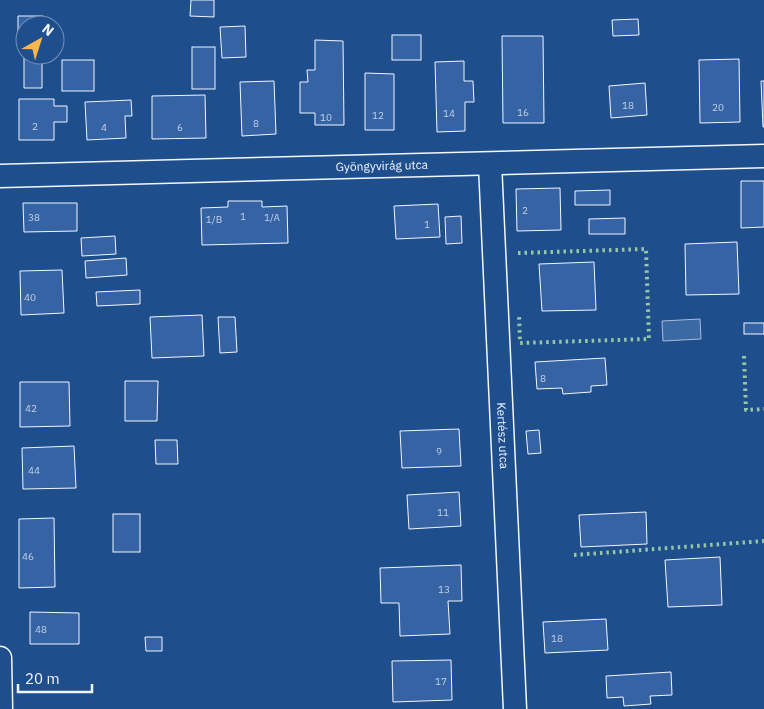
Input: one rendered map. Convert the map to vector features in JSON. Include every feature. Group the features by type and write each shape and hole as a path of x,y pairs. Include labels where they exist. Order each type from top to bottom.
{"street":[{"name":"Gyöngyvirág utca","path":"0,176 764,156"},
{"name":"Kertész utca","path":"490,164 515,709"},
{"path":"0,658 1,709"}],"water":[{"path":"700,319 701,339 663,341 662,321"}],"building":[{"path":"191,0 214,0 214,17 190,16"},
{"path":"638,19 639,35 613,36 612,20"},
{"path":"245,26 246,57 222,58 220,27"},
{"path":"392,35 421,35 421,60 392,60"},
{"path":"502,36 543,36 544,123 503,123"},
{"path":"315,40 343,41 344,125 315,125 315,113 300,113 300,82 308,82 307,70 315,70"},
{"path":"192,47 215,47 215,89 192,89"},
{"path":"739,59 740,122 700,123 699,60"},
{"path":"65,60 94,60 94,91 62,91 62,65 65,65"},
{"path":"464,61 464,81 473,81 474,102 465,102 465,131 437,132 435,62"},
{"path":"24,65 42,65 42,88 24,88"},
{"path":"365,73 394,74 394,130 365,130"},
{"path":"274,81 276,134 242,136 240,82"},
{"path":"761,81 764,81 764,127 763,127"},
{"path":"645,83 647,115 611,118 609,86"},
{"path":"205,95 206,138 152,139 152,96"},
{"path":"19,99 54,99 54,106 67,106 67,122 54,122 54,140 19,140"},
{"path":"131,100 132,116 125,116 126,138 87,140 85,102"},
{"path":"741,181 764,181 764,227 741,228"},
{"path":"560,188 561,230 517,231 516,189"},
{"path":"610,190 610,205 575,205 575,191"},
{"path":"228,201 262,201 262,207 287,206 288,243 202,245 201,208 228,207"},
{"path":"23,203 77,203 77,231 24,232"},
{"path":"438,204 440,237 396,239 394,206"},
{"path":"461,216 462,243 446,244 445,217"},
{"path":"625,218 625,234 589,234 589,219"},
{"path":"115,236 116,254 82,256 81,238"},
{"path":"737,242 739,294 686,295 685,244"},
{"path":"126,258 127,275 86,278 85,261"},
{"path":"594,262 596,310 542,311 539,264"},
{"path":"62,270 64,313 21,315 20,271"},
{"path":"140,290 140,304 97,306 96,292"},
{"path":"202,315 204,356 152,358 150,317"},
{"path":"218,317 235,317 237,352 220,353"},
{"path":"744,323 764,323 764,334 744,334"},
{"path":"605,358 607,385 591,386 591,392 563,394 562,388 537,389 535,362"},
{"path":"125,381 158,381 157,421 125,421"},
{"path":"20,382 69,382 70,426 20,427"},
{"path":"459,429 461,466 402,468 400,431"},
{"path":"539,430 541,453 528,454 526,431"},
{"path":"155,440 177,440 178,464 156,464"},
{"path":"74,446 76,488 23,489 22,448"},
{"path":"459,492 461,526 409,529 407,495"},
{"path":"646,512 647,544 581,547 579,515"},
{"path":"113,514 140,514 140,552 113,552"},
{"path":"54,518 55,587 19,588 19,519"},
{"path":"720,557 722,605 668,607 665,560"},
{"path":"461,565 462,601 448,601 450,634 400,636 399,603 381,603 380,568"},
{"path":"30,612 79,613 79,644 30,644"},
{"path":"606,619 608,650 545,653 543,622"},
{"path":"145,637 162,637 162,651 146,651"},
{"path":"451,660 452,700 393,702 392,661"},
{"path":"671,672 672,695 650,696 651,704 624,706 623,697 607,698 606,676"}],"hedge":[{"path":"518,253 646,249 649,339 520,343 519,315"},
{"path":"744,356 746,410 764,409"},
{"path":"574,555 764,541"}]}
